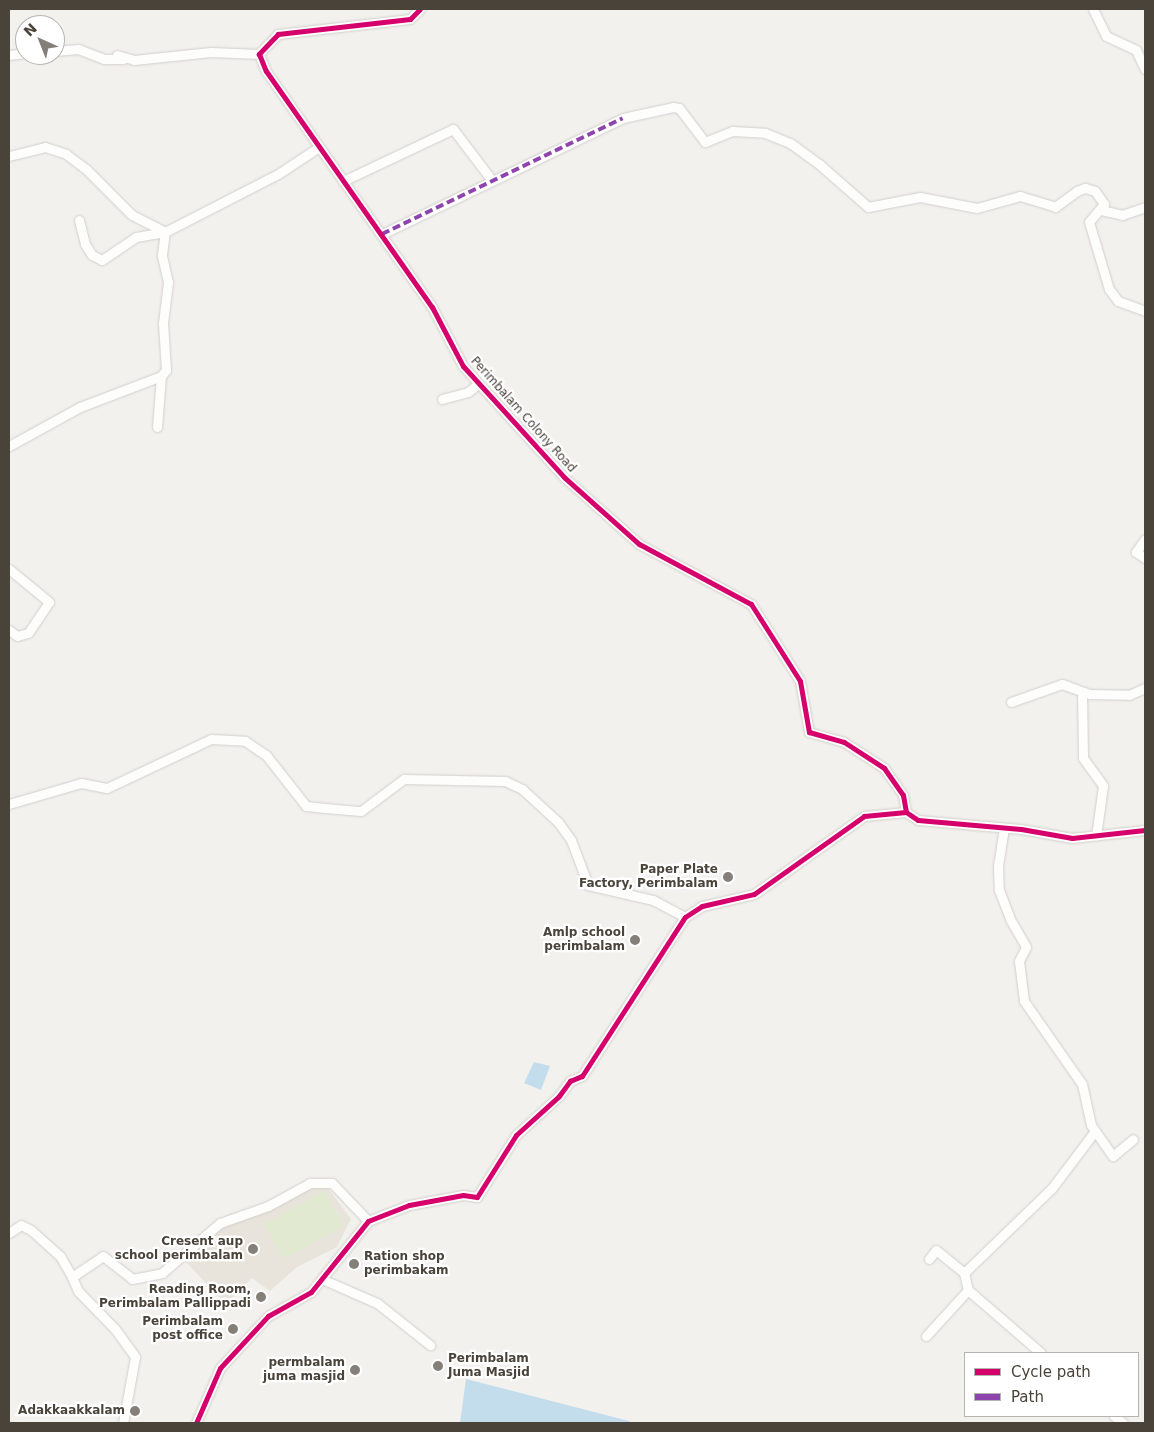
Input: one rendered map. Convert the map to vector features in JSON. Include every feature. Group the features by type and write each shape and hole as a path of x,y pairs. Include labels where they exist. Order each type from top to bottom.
{"street":[{"path":"65,50 78,49 104,59 130,59 211,52 259,54 278,34 410,19 420,9"},
{"path":"1093,9 1106,36 1136,50 1145,69"},
{"name":"Perimbalam Colony Road","path":"259,54 266,71 432,307 463,366 565,478 639,544 751,604 800,681 809,732 844,742 884,768 903,795 906,812"},
{"path":"117,56 130,59"},
{"path":"382,234 491,179 623,118 673,107 680,108 705,142 732,130 765,133 790,143 820,164 868,207 920,197 977,208 1020,196 1055,207 1085,188 1102,198 1101,210 1089,222 1109,289 1118,301 1145,310"},
{"path":"342,181 453,129 491,179"},
{"path":"9,156 45,147 66,154 86,169 132,215 165,232"},
{"path":"79,220 85,244 92,255 102,260 136,237 165,232 278,174 319,147"},
{"path":"1101,210 1122,215 1145,207"},
{"path":"9,446 80,407 161,376 166,370 163,324 168,282 162,255 165,232"},
{"path":"157,427 161,376"},
{"path":"442,399 468,392 479,383"},
{"path":"1145,539 1136,552 1145,558"},
{"path":"9,569 49,602 28,633 17,636 9,630"},
{"path":"1012,702 1062,684 1082,692 1129,695 1145,688"},
{"path":"1082,692 1083,758 1103,786 1096,836"},
{"path":"9,804 81,783 106,788 211,739 245,741 266,756 306,806 361,811 404,780 505,780 522,789 558,822 571,840 588,885 653,900 685,918"},
{"path":"196,1423 220,1368 268,1316 311,1292 368,1221 409,1205 463,1195 477,1197 516,1135 559,1096 570,1081 582,1076 685,918 702,906 754,894 864,816 906,812 918,820 1004,828 1072,838 1145,830"},
{"path":"1004,828 998,867 999,890 1010,919 1026,947 1019,961 1024,1001 1082,1084 1095,1131 1112,1156 1133,1139"},
{"path":"964,1273 1052,1188 1095,1131"},
{"path":"72,1278 103,1256 132,1279 162,1273 220,1223 268,1206 315,1182 332,1183 368,1221"},
{"path":"9,1233 21,1224 31,1230 60,1256 78,1291 115,1329 135,1357 123,1423"},
{"path":"929,1259 936,1250 964,1273 968,1290 1040,1352"},
{"path":"322,1279 377,1303 430,1345"},
{"path":"926,1336 968,1290"}],"shaded area":[{"path":"325,1184 351,1219 337,1247 297,1267 270,1291 252,1278 226,1304 184,1260 225,1223"}],"green space":[{"path":"325,1191 344,1226 283,1259 264,1224"}],"water":[{"path":"534,1062 550,1066 541,1090 524,1083"},
{"path":"466,1379 629,1421 631,1423 460,1423"}],"marked path":[{"path":"382,234 623,118"}],"cycle path":[{"path":"420,9 410,19 278,34 259,54 266,71 432,307 463,366 565,478 639,544 751,604 800,681 809,732 844,742 884,768 903,795 906,812 918,820 1021,829 1072,838 1145,830"},
{"path":"196,1423 220,1368 268,1316 311,1292 368,1221 409,1205 463,1195 477,1197 516,1135 559,1096 570,1081 582,1076 685,917 702,906 754,894 864,816 906,812"}],"place":[{"name":"Paper Plate Factory, Perimbalam","path":"728,877"},
{"name":"Amlp school perimbalam","path":"635,940"},
{"name":"Cresent aup school perimbalam","path":"253,1249"},
{"name":"Ration shop perimbakam","path":"354,1264"},
{"name":"Reading Room, Perimbalam Pallippadi","path":"261,1297"},
{"name":"Perimbalam post office","path":"233,1329"},
{"name":"Perimbalam Juma Masjid","path":"438,1366"},
{"name":"permbalam juma masjid","path":"355,1370"},
{"name":"Adakkaakkalam","path":"135,1411"}]}
